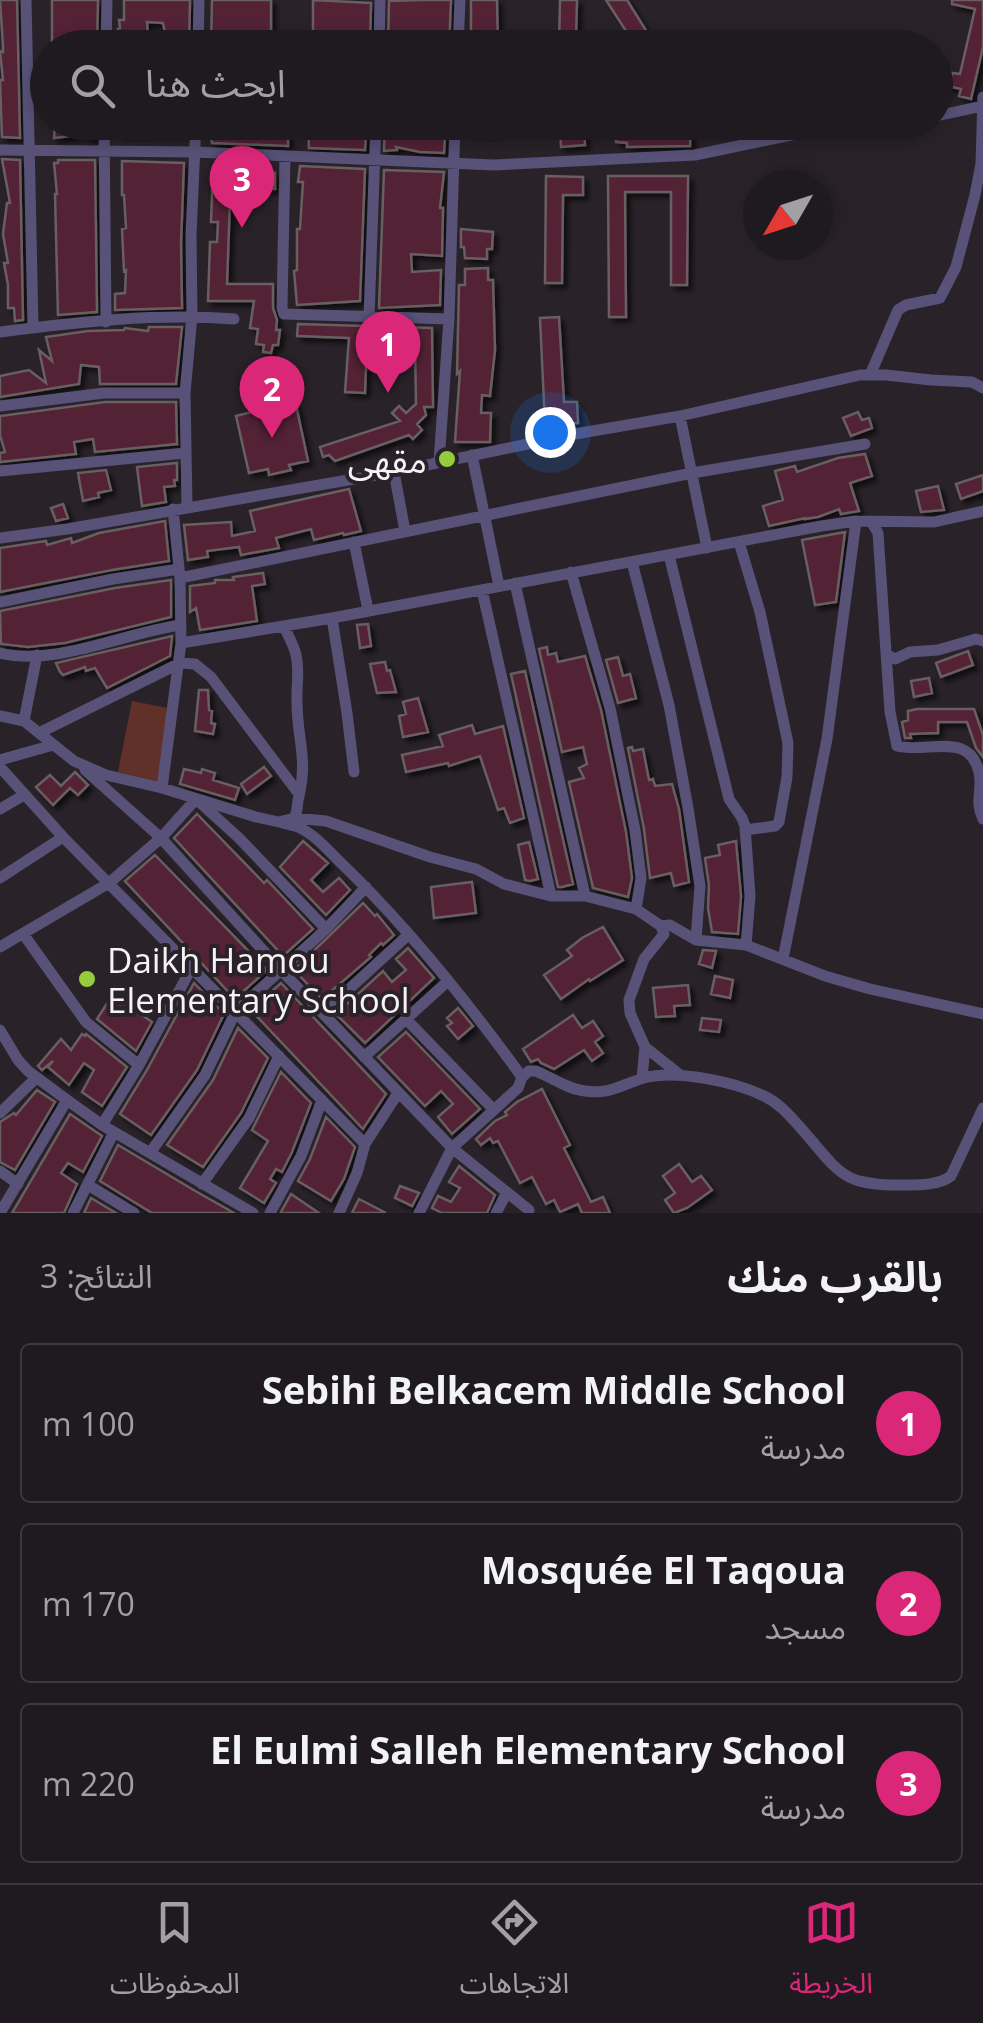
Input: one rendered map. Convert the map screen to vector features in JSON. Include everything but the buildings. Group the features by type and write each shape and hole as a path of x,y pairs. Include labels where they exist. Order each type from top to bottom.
{"street":[{"path":"26,0 33,328"},
{"path":"106,30 107,0"},
{"path":"198,30 199,0"},
{"path":"379,30 380,0"},
{"path":"459,30 460,0"},
{"path":"870,374 898,310 940,298 962,251 981,164 982,102 953,111"},
{"path":"104,140 106,322"},
{"path":"187,507 185,392 192,316 196,140"},
{"path":"369,317 376,140"},
{"path":"438,462 454,140"},
{"path":"0,150 196,152 512,164 695,155 767,140"},
{"path":"285,156 282,312 448,318"},
{"path":"0,332 192,316 234,320"},
{"path":"0,538 394,472 870,374 972,382 983,388"},
{"path":"0,406 104,393 185,392"},
{"path":"680,416 706,548"},
{"path":"0,602 114,579 179,574 692,473 865,444"},
{"path":"0,471 185,454"},
{"path":"472,456 498,586"},
{"path":"394,472 406,531"},
{"path":"162,788 182,625 173,509"},
{"path":"181,643 856,521 944,522 983,511"},
{"path":"783,959 827,739 856,521"},
{"path":"872,523 878,534 890,712 897,746 964,749 978,768 978,806 983,819"},
{"path":"354,542 368,610"},
{"path":"739,542 781,703 789,759 779,822 745,830"},
{"path":"669,555 728,799 742,818 745,830 750,896 746,945"},
{"path":"632,562 669,705 688,808 700,886 696,940"},
{"path":"571,572 610,708 634,830 640,878 636,909"},
{"path":"515,583 585,896"},
{"path":"482,590 551,896"},
{"path":"332,618 354,772"},
{"path":"0,652 12,656 78,649 182,625"},
{"path":"284,626 296,652 296,698 304,773 294,818"},
{"path":"886,654 896,659 910,652 983,641"},
{"path":"24,721 36,655"},
{"path":"41,732 180,662 195,664 211,677 299,794"},
{"path":"0,716 24,721 41,732 161,838 452,1148 529,1210"},
{"path":"53,745 0,764 63,837 365,1144"},
{"path":"74,761 106,775 298,827 311,834 366,887 448,981 522,1077"},
{"path":"0,809 24,795"},
{"path":"0,947 108,883 161,838 196,798"},
{"path":"196,798 326,929"},
{"path":"238,838 256,817"},
{"path":"279,822 294,818 326,821 476,869 504,884 551,896 585,896 636,909 662,926 670,925 696,940 746,945 870,990 983,1014"},
{"path":"0,878 63,837"},
{"path":"150,1153 204,1075 236,1011 366,887"},
{"path":"642,1078 644,1047 629,1000 644,960 664,934 662,926"},
{"path":"24,935 86,1022 139,1064"},
{"path":"323,1013 408,935"},
{"path":"102,1124 192,967"},
{"path":"364,1057 448,981"},
{"path":"406,1019 494,1110"},
{"path":"0,1030 5,1049 36,1078 114,1132 253,1213"},
{"path":"644,1047 679,1074"},
{"path":"202,1184 249,1118 280,1056"},
{"path":"419,1213 452,1148 518,1088 529,1071 587,1092 611,1090 642,1078 679,1074 764,1096 779,1105 838,1172 869,1184 944,1181 951,1176 983,1108"},
{"path":"0,1112 36,1078"},
{"path":"339,1213 358,1173 365,1144 398,1093"},
{"path":"0,1213 67,1100"},
{"path":"270,1213 301,1156 322,1100"},
{"path":"73,1213 114,1132"},
{"path":"0,1171 18,1184"},
{"path":"88,1186 134,1213"},
{"path":"496,1213 507,1192"}],"shaded area":[{"path":"132,701 173,709 159,782 118,772"}],"place":[{"name":"El Eulmi Salleh Elementary School","path":"242,228"},
{"name":"Sebihi Belkacem Middle School","path":"388,393"},
{"name":"Mosquée El Taqoua","path":"272,438"},
{"name":"مقهى","path":"447,459"},
{"name":"Daikh Hamou Elementary School","path":"87,979"}]}
